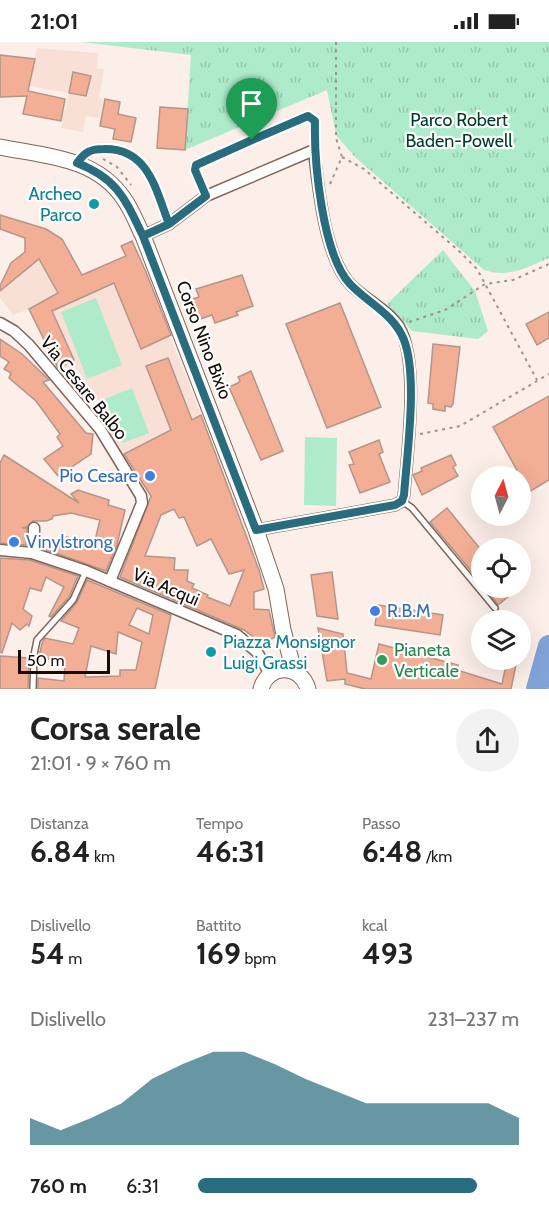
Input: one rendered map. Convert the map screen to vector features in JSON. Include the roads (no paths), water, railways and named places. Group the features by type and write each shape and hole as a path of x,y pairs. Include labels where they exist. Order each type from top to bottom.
{"main road":[{"name":"Corso Nino Bixio","path":"0,147 77,163 97,171 113,184 126,200 143,236 256,530 276,589 283,630 294,671"},
{"name":"Corso Nino Bixio","path":"261,689 265,680 273,672 283,630"},
{"path":"273,672 287,669 294,671 311,688"}],"street":[{"path":"143,236 169,224 206,196 314,150 318,188 331,247 342,272 349,284 399,327 409,357 408,437 402,501 385,507 256,530"},
{"name":"Via Cesare Balbo","path":"0,323 14,331 29,345 99,429 141,496 142,503 110,581"},
{"path":"32,553 34,528"},
{"name":"Via Acqui","path":"0,550 32,553 86,571 237,635 257,652 273,672"}],"lane":[{"path":"206,196 195,170 196,165 308,116 315,121 314,150"},
{"path":"77,163 85,152 92,149 114,149 133,156 147,169 169,224"},
{"path":"402,501 412,508 495,608"},
{"path":"33,689 37,640 73,600 86,571"}],"waterway":[{"path":"537,689 549,646"}],"place":[{"name":"Archeo Parco","path":"94,204"},
{"name":"Pio Cesare","path":"150,476"},
{"name":"Vinylstrong","path":"14,542"},
{"name":"R.B.M","path":"375,611"},
{"name":"Piazza Monsignor Luigi Grassi","path":"211,652"},
{"name":"Pianeta Verticale","path":"382,660"}],"park label":[{"name":"Parco Robert Baden-Powell","path":"459,130"}]}
